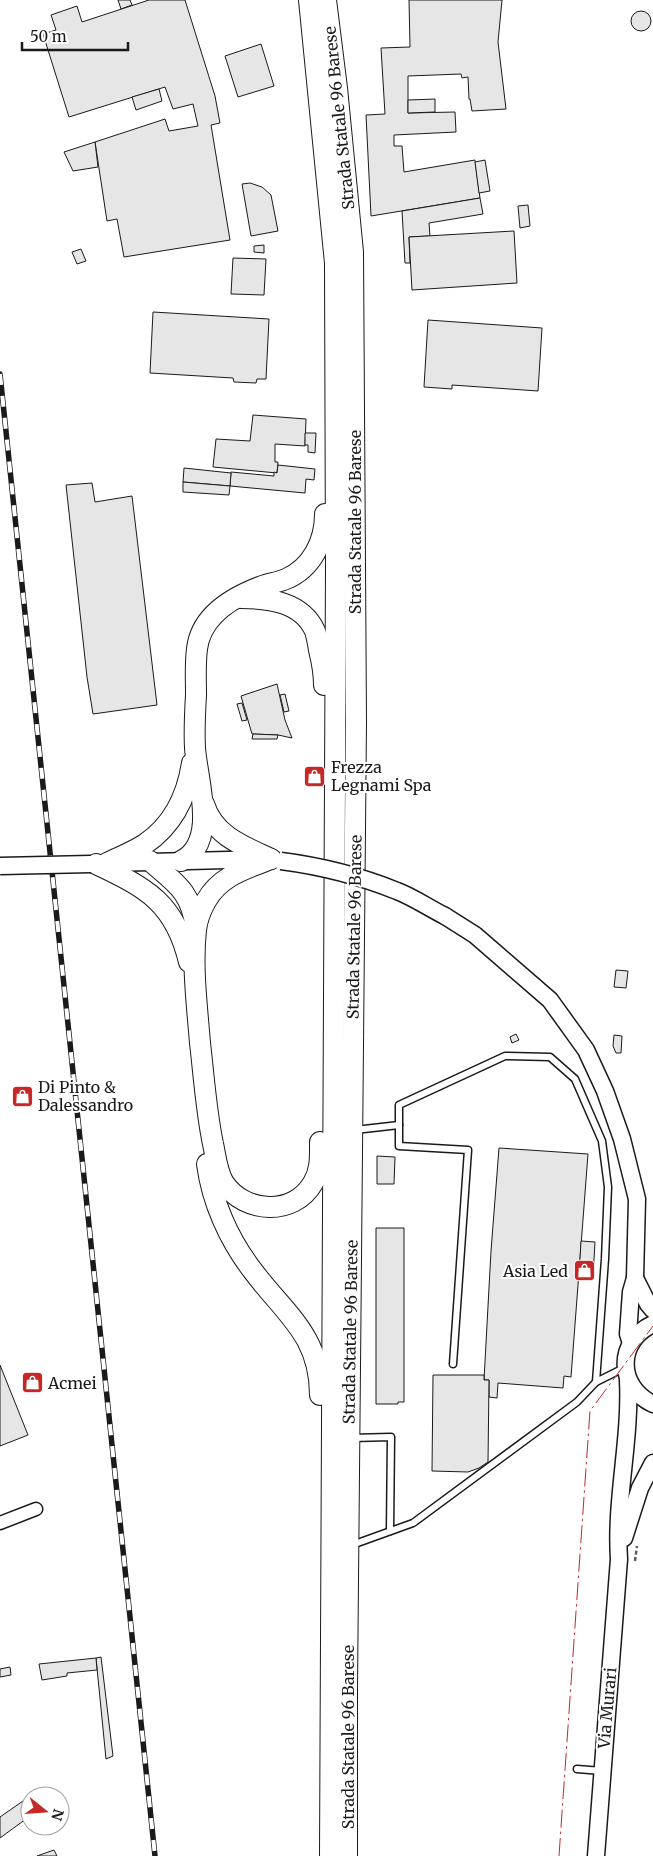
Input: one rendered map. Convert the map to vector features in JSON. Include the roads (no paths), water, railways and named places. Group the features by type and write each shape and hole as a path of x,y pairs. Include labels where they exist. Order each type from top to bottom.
{"main road":[{"name":"Strada Statale 96 Barese","path":"309,0 335,262 335,848 330,1856"},
{"name":"Strada Statale 96 Barese","path":"326,0 337,88 353,252 356,722 347,1856"},
{"path":"181,861 191,855 196,849 202,823 203,802 195,749 196,660 199,638 207,622 218,610 264,586 287,579 296,574 310,560 321,541 325,523 326,445 335,350"},
{"path":"239,598 270,599 288,605 303,616 315,631 322,660 324,681 324,759 335,848"},
{"path":"98,864 143,845 155,836 172,818 185,795 195,749"},
{"path":"203,802 211,821 225,836 233,842 276,860"},
{"path":"196,930 201,910 217,887 231,875 276,860"},
{"path":"150,861 172,879 187,897 194,911 196,930 195,988 208,1117 219,1172 223,1182 234,1194 249,1203 268,1207 286,1206 302,1196 314,1182 320,1166 321,1071 333,999"},
{"path":"98,864 138,885 153,896 167,911 182,937 195,988"},
{"path":"208,1117 206,1160 208,1176 220,1212 242,1256 253,1272 301,1329 316,1360 320,1384 320,1486 332,1518"}],"street":[{"name":"Via Murari","path":"0,866 150,861 276,860 325,869 399,891 445,916 481,940 550,1000 586,1050 608,1099 622,1139 637,1198 635,1278 628,1334 631,1343 626,1355 629,1402 617,1532 627,1560"},
{"path":"635,1278 653,1310"},
{"path":"631,1343 640,1332 653,1324"},
{"path":"627,1374 635,1391 644,1400 653,1404"},
{"name":"Via Murari","path":"596,1856 602,1771 627,1560 627,1527 640,1488 653,1463"},
{"path":"0,1523 36,1509"}],"lane":[{"path":"453,1364 468,1150 399,1146 399,1105 505,1056 550,1056 575,1079 602,1141 608,1187 596,1382"},
{"path":"352,1131 399,1125"},
{"path":"348,1546 413,1523 577,1402 596,1382 627,1374"},
{"path":"349,1438 391,1437 390,1531"},
{"path":"577,1769 602,1771"}],"railway":[{"path":"0,374 155,1856"}],"place":[{"name":"Frezza Legnami Spa","path":"315,776"},
{"name":"Di Pinto & Dalessandro","path":"22,1096"},
{"name":"Asia Led","path":"584,1271"},
{"name":"Acmei","path":"32,1383"}]}
